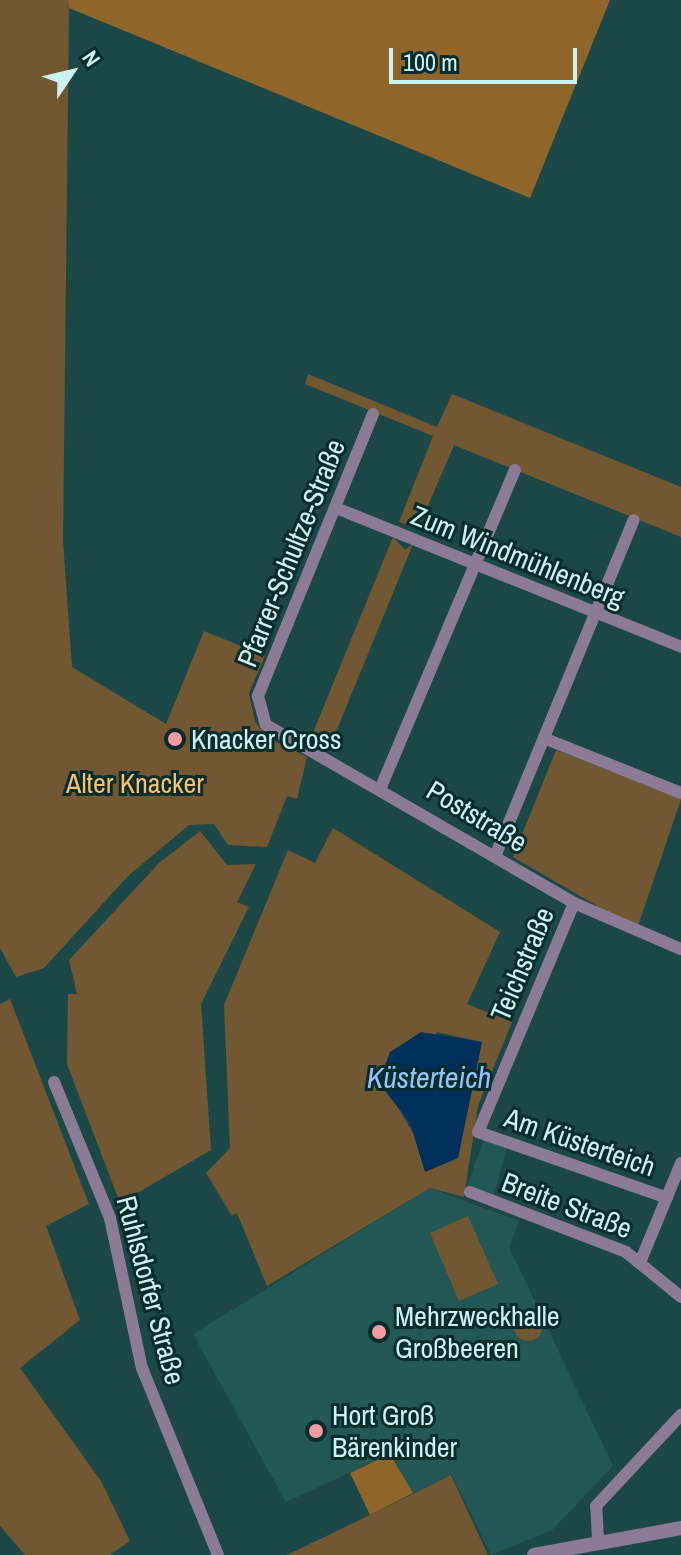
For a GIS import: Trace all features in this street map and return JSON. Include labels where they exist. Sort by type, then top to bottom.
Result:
[{"type":"street","name":"Pfarrer-Schultze-Straße","points":[[259,712],[258,696],[373,414]]},
{"type":"street","points":[[381,787],[515,470]]},
{"type":"street","name":"Zum Windmühlenberg","points":[[336,508],[681,647]]},
{"type":"street","points":[[496,854],[598,614],[634,520]]},
{"type":"street","name":"Poststraße","points":[[259,712],[275,733],[381,787],[574,903],[681,949]]},
{"type":"street","points":[[546,739],[681,793]]},
{"type":"street","name":"Teichstraße","points":[[478,1132],[574,903]]},
{"type":"street","name":"Ruhlsdorfer Straße","points":[[54,1082],[110,1218],[142,1368],[218,1555]]},
{"type":"street","name":"Am Küsterteich","points":[[478,1132],[667,1198]]},
{"type":"street","points":[[641,1260],[681,1163]]},
{"type":"street","name":"Breite Straße","points":[[470,1192],[641,1260],[681,1297]]},
{"type":"street","points":[[598,1540],[596,1506],[681,1415]]},
{"type":"street","points":[[534,1555],[598,1540],[681,1528]]},
{"type":"shaded area","points":[[68,0],[610,0],[530,198],[69,8]]},
{"type":"shaded area","points":[[484,1139],[507,1147],[492,1202],[467,1187]]},
{"type":"shaded area","points":[[430,1188],[519,1221],[509,1247],[613,1466],[552,1530],[491,1555],[452,1475],[413,1493],[390,1454],[286,1502],[193,1334]]},
{"type":"shaded area","points":[[390,1454],[413,1493],[370,1515],[350,1473]]},
{"type":"green space","name":"Alter Knacker","points":[[0,0],[68,0],[69,8],[63,541],[72,667],[166,724],[204,631],[265,656],[249,693],[255,722],[267,737],[307,757],[297,799],[287,796],[267,847],[228,845],[214,824],[189,825],[128,876],[44,968],[16,977],[0,948]]},
{"type":"green space","points":[[308,374],[437,427],[452,394],[681,487],[681,537],[454,445],[418,529],[399,522],[433,436],[305,384]]},
{"type":"green space","points":[[393,537],[405,550],[413,544],[329,749],[310,740]]},
{"type":"green space","points":[[556,750],[681,799],[637,929],[513,857]]},
{"type":"green space","points":[[333,828],[500,932],[467,1004],[512,1022],[478,1106],[464,1197],[430,1188],[267,1286],[237,1213],[232,1216],[206,1173],[230,1148],[224,1005],[288,850],[315,863]],"holes":[[[437,1032],[481,1042],[458,1158],[418,1142],[399,1109]]]},
{"type":"green space","points":[[200,831],[227,865],[256,864],[237,902],[249,907],[201,1004],[211,1150],[120,1203],[67,1064],[68,994],[77,994],[69,960],[159,863]]},
{"type":"green space","points":[[10,999],[89,1204],[46,1226],[80,1320],[20,1368],[101,1481],[130,1541],[110,1555],[25,1555],[0,1526],[0,1004]]},
{"type":"green space","points":[[468,1216],[498,1284],[459,1301],[430,1233]]},
{"type":"green space","points":[[528,1313],[538,1317],[542,1327],[538,1337],[528,1341],[518,1337],[514,1327],[518,1317]]},
{"type":"green space","points":[[451,1475],[488,1555],[287,1555],[370,1515]]},
{"type":"water","name":"Küsterteich","points":[[421,1032],[482,1042],[458,1158],[425,1172],[410,1123],[379,1083],[390,1052]]},
{"type":"place","name":"Knacker Cross","points":[[175,739]]},
{"type":"place","name":"Mehrzweckhalle Großbeeren","points":[[379,1332]]},
{"type":"place","name":"Hort Groß Bärenkinder","points":[[316,1431]]}]
